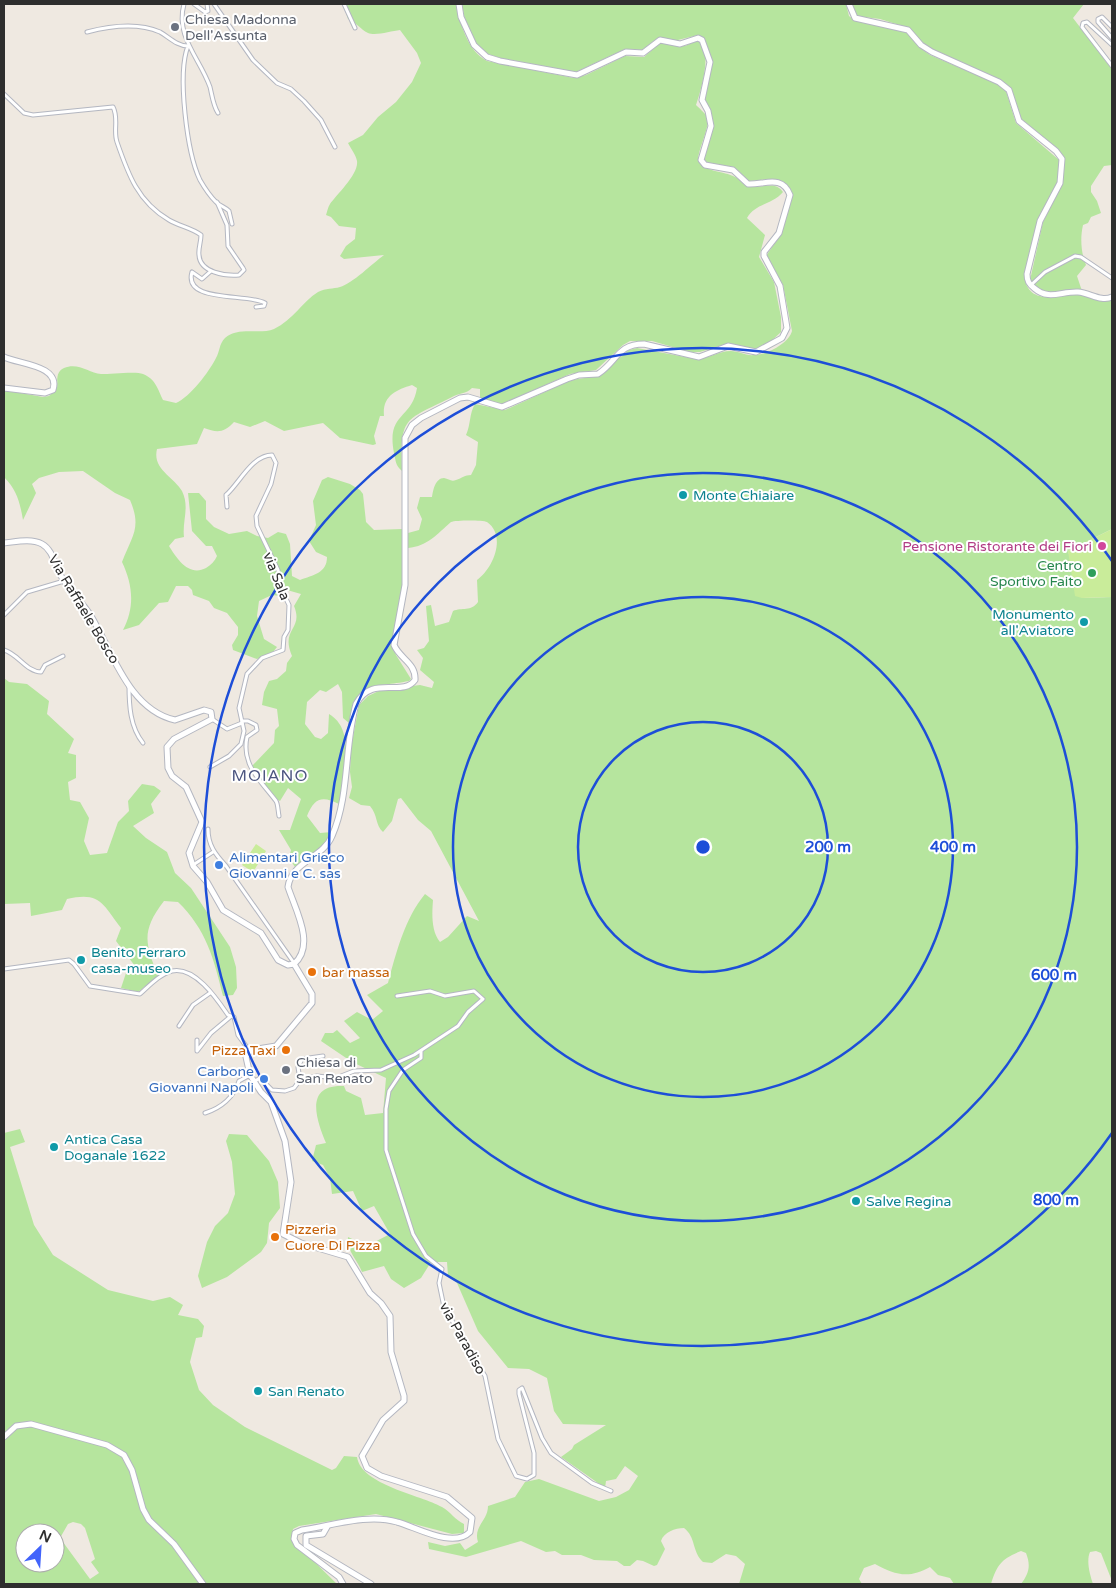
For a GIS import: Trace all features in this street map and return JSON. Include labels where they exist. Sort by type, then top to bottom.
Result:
[{"type":"street","points":[[184,4],[182,24],[188,46],[205,76],[218,113]]},
{"type":"street","points":[[194,4],[205,12],[208,11],[207,4]]},
{"type":"street","points":[[214,4],[253,60],[278,83],[291,89],[304,101],[320,120],[335,147]]},
{"type":"street","points":[[344,4],[355,28]]},
{"type":"street","points":[[279,816],[277,801],[262,787],[246,756],[247,737],[257,730],[256,725],[248,721],[227,729],[212,720],[174,739],[167,747],[168,768],[172,776],[186,787],[202,822],[189,853],[193,865],[207,882],[223,910],[264,936],[278,960],[288,965],[294,964],[302,955],[304,943],[288,887],[288,880],[302,865],[326,846],[337,824],[356,704],[365,691],[380,686],[407,686],[415,680],[416,672],[394,645],[405,585],[405,438],[412,425],[460,398],[468,397],[502,407],[580,374],[598,374],[624,348],[634,344],[644,344],[699,357],[728,346],[756,352],[782,338],[787,328],[780,286],[764,256],[764,252],[779,232],[790,195],[784,186],[776,182],[770,180],[748,184],[733,170],[705,165],[701,160],[711,126],[708,111],[702,100],[710,62],[702,40],[698,38],[684,44],[674,44],[660,40],[643,53],[626,52],[585,72],[569,75],[486,57],[474,45],[462,17],[459,4]]},
{"type":"street","points":[[849,4],[855,18],[908,30],[922,45],[932,52],[1000,82],[1008,90],[1019,121],[1060,155],[1062,159],[1060,183],[1040,221],[1027,274],[1030,285],[1047,295],[1078,292],[1104,299],[1112,297]]},
{"type":"street","points":[[1112,27],[1102,17],[1098,19],[1098,22],[1112,38]]},
{"type":"street","points":[[1112,45],[1087,22],[1083,22],[1082,27],[1112,66]]},
{"type":"street","points":[[87,32],[111,26],[144,28],[161,33],[181,45],[188,46]]},
{"type":"street","points":[[188,46],[183,81],[189,140],[196,170],[206,189],[217,202],[229,211],[232,224]]},
{"type":"street","points":[[4,94],[24,113],[33,115],[114,107],[116,139],[132,183],[156,212],[201,235],[200,260],[211,271],[232,276],[239,275],[244,270],[232,254],[227,239],[227,225],[217,202]]},
{"type":"street","points":[[1030,285],[1045,272],[1075,256],[1081,257],[1112,278]]},
{"type":"street","points":[[211,271],[202,279],[192,272],[192,279],[196,290],[214,296],[238,296],[265,303],[264,306],[256,307]]},
{"type":"street","points":[[4,357],[16,363],[39,366],[53,381],[54,386],[53,390],[45,393],[4,388]]},
{"type":"street","name":"via Sala","points":[[226,507],[226,495],[235,488],[240,478],[259,460],[272,456],[276,463],[271,484],[256,516],[256,526],[278,570],[280,586],[289,605],[288,630],[284,638],[283,650],[262,658],[244,680],[239,708],[242,722]]},
{"type":"street","name":"Via Raffaele Bosco","points":[[4,543],[32,541],[44,545],[64,581],[90,615],[129,684],[152,710],[169,719],[180,720],[204,710],[211,712],[212,720]]},
{"type":"street","points":[[4,615],[27,592],[64,581]]},
{"type":"street","points":[[4,650],[10,652],[35,672],[41,672],[44,665],[63,656]]},
{"type":"street","points":[[129,684],[133,722],[137,736],[143,743]]},
{"type":"street","points":[[210,767],[230,756],[241,744],[244,731],[242,722]]},
{"type":"street","points":[[208,828],[209,844],[213,852],[226,866],[294,964],[312,994],[312,1003],[276,1046],[251,1050],[247,1053]]},
{"type":"street","points":[[193,865],[213,852]]},
{"type":"street","points":[[4,969],[69,960],[90,986],[106,987],[140,994],[162,976],[179,971],[192,975],[230,1017],[236,1020],[238,1035],[246,1046],[250,1075],[271,1102],[285,1141],[291,1182],[283,1234],[301,1243],[348,1257],[370,1293],[387,1310],[392,1322],[391,1352],[404,1401],[382,1420],[362,1456],[363,1461],[368,1468],[381,1476],[447,1497],[472,1518],[468,1534],[458,1538],[440,1537],[396,1521],[374,1519],[297,1531],[294,1539],[297,1544],[339,1577],[343,1584]]},
{"type":"street","points":[[254,1082],[260,1078],[272,1090],[285,1091],[294,1088],[300,1080],[317,1076],[336,1078],[354,1070],[376,1071],[421,1051],[458,1026],[468,1012],[483,999],[474,991],[445,996],[430,991],[397,996]]},
{"type":"street","points":[[179,1026],[193,1005],[210,994]]},
{"type":"street","points":[[197,1040],[197,1051],[211,1033],[230,1017]]},
{"type":"street","name":"via Paradiso","points":[[421,1051],[421,1058],[403,1070],[389,1091],[386,1109],[386,1150],[413,1234],[426,1256],[442,1269],[439,1283],[444,1307],[485,1376],[499,1443],[516,1476],[526,1479],[534,1475],[534,1453],[519,1394],[519,1390],[522,1388],[542,1438],[551,1453],[592,1484],[612,1491]]},
{"type":"street","points":[[300,1080],[298,1067],[302,1059],[323,1056]]},
{"type":"street","points":[[205,1113],[216,1109],[234,1094],[239,1081],[250,1075]]},
{"type":"street","points":[[4,1437],[16,1426],[31,1424],[107,1445],[124,1455],[132,1470],[143,1509],[149,1520],[174,1544],[203,1584]]},
{"type":"street","points":[[327,1526],[323,1534],[306,1536],[306,1545],[371,1584]]},
{"type":"green space","points":[[343,4],[456,4],[470,44],[487,61],[574,78],[586,75],[625,56],[644,57],[660,43],[685,46],[697,40],[705,52],[705,70],[696,105],[706,115],[708,121],[698,160],[710,169],[728,174],[750,186],[772,185],[783,192],[755,209],[747,218],[765,235],[759,257],[774,282],[781,317],[781,332],[767,345],[755,350],[729,343],[700,352],[690,352],[652,341],[630,341],[596,370],[570,374],[501,405],[480,398],[480,389],[472,388],[424,411],[409,422],[402,439],[402,471],[396,461],[392,440],[396,423],[414,398],[417,388],[412,385],[391,395],[385,403],[384,416],[380,416],[374,436],[376,444],[373,445],[340,438],[323,423],[284,431],[265,421],[250,427],[234,422],[220,431],[204,428],[197,444],[157,449],[156,456],[158,462],[182,491],[186,508],[184,537],[175,539],[169,546],[184,565],[194,570],[206,568],[213,563],[217,556],[212,546],[206,546],[192,531],[188,493],[199,493],[206,501],[206,519],[214,527],[229,534],[247,531],[257,536],[268,538],[278,532],[286,534],[290,544],[292,576],[300,580],[318,573],[325,567],[327,557],[316,552],[309,541],[316,525],[313,501],[322,480],[328,477],[350,484],[360,490],[363,494],[366,522],[374,530],[402,529],[402,591],[392,643],[396,655],[411,679],[409,681],[368,688],[356,699],[349,723],[343,718],[342,692],[338,684],[326,692],[320,690],[307,702],[305,724],[315,737],[321,739],[328,733],[329,714],[338,721],[343,731],[346,742],[346,755],[339,804],[323,799],[319,800],[312,806],[307,816],[320,833],[332,832],[319,850],[295,867],[289,858],[291,850],[279,830],[290,830],[301,799],[288,788],[280,801],[273,797],[262,787],[252,766],[274,743],[275,730],[279,726],[277,709],[262,705],[264,692],[269,681],[277,679],[286,671],[287,663],[292,656],[289,640],[296,620],[294,606],[301,594],[287,590],[281,596],[272,595],[259,601],[257,616],[264,639],[277,647],[273,652],[257,659],[233,650],[232,645],[238,635],[238,627],[227,613],[214,608],[209,601],[193,595],[192,590],[188,586],[176,586],[168,602],[159,603],[139,625],[123,630],[131,604],[130,588],[122,562],[135,525],[134,510],[130,500],[115,493],[83,471],[59,472],[39,478],[32,484],[36,493],[23,520],[17,497],[4,477],[4,390],[43,397],[49,396],[57,388],[59,372],[69,366],[74,366],[101,374],[143,374],[154,382],[163,400],[176,403],[193,390],[204,377],[216,358],[225,338],[230,334],[243,331],[268,331],[274,329],[287,321],[318,292],[345,285],[384,255],[344,259],[340,256],[346,246],[355,239],[356,228],[339,226],[331,217],[326,215],[330,204],[351,178],[357,166],[355,154],[348,143],[363,135],[378,117],[396,102],[412,82],[421,63],[417,53],[400,30],[379,34],[368,33],[348,19]]},
{"type":"green space","points":[[462,4],[846,4],[849,16],[854,20],[907,32],[919,47],[930,55],[998,84],[1006,91],[1016,123],[1059,160],[1058,182],[1038,220],[1024,274],[1026,284],[1031,291],[1044,297],[1086,294],[1112,298],[1112,529],[1068,551],[1082,598],[1112,597],[1112,1581],[1101,1553],[1096,1551],[1090,1552],[1088,1560],[1093,1584],[1021,1584],[1029,1566],[1026,1553],[1021,1551],[1001,1563],[995,1572],[991,1584],[954,1584],[950,1578],[938,1575],[930,1567],[915,1573],[902,1574],[889,1571],[875,1564],[864,1568],[859,1579],[862,1584],[739,1584],[745,1564],[736,1556],[726,1554],[712,1563],[703,1562],[697,1554],[688,1532],[684,1528],[667,1533],[662,1538],[661,1541],[665,1549],[657,1565],[654,1566],[637,1560],[630,1566],[624,1566],[617,1561],[594,1560],[581,1555],[562,1555],[555,1551],[546,1552],[521,1541],[466,1557],[429,1549],[428,1542],[445,1546],[460,1543],[465,1550],[478,1542],[477,1532],[486,1516],[488,1506],[515,1497],[525,1482],[539,1479],[599,1501],[616,1497],[629,1490],[638,1476],[625,1466],[616,1479],[606,1481],[605,1488],[561,1457],[572,1449],[574,1445],[606,1425],[563,1424],[554,1411],[547,1378],[529,1369],[508,1368],[478,1331],[457,1283],[448,1276],[447,1262],[431,1262],[421,1278],[404,1288],[391,1279],[384,1266],[362,1272],[351,1251],[348,1237],[367,1246],[390,1234],[374,1206],[362,1211],[353,1191],[332,1194],[330,1178],[323,1165],[312,1161],[316,1145],[326,1143],[319,1124],[316,1105],[318,1097],[323,1091],[331,1087],[344,1086],[346,1091],[361,1098],[365,1115],[383,1113],[386,1078],[352,1062],[321,1041],[325,1033],[333,1033],[337,1030],[350,1043],[360,1038],[344,1021],[357,1012],[372,1020],[383,1011],[367,995],[388,983],[407,925],[418,903],[425,894],[433,900],[432,916],[435,933],[440,942],[448,937],[467,916],[479,921],[431,831],[418,820],[401,798],[398,799],[392,821],[383,832],[370,806],[361,805],[349,798],[352,787],[350,772],[351,748],[359,705],[368,696],[381,690],[420,685],[432,688],[434,682],[420,670],[423,658],[417,650],[424,648],[429,641],[426,606],[431,605],[435,626],[449,622],[453,611],[475,605],[478,602],[477,580],[488,568],[496,552],[496,535],[493,528],[485,521],[451,522],[427,542],[408,548],[408,533],[419,530],[422,519],[417,508],[420,497],[432,497],[438,480],[444,478],[454,481],[471,475],[476,465],[478,442],[466,435],[475,404],[505,410],[571,380],[598,376],[629,350],[637,348],[696,359],[731,351],[751,355],[771,351],[787,340],[792,331],[783,285],[766,256],[781,234],[793,195],[785,183],[780,180],[749,181],[734,167],[707,163],[704,159],[713,119],[704,100],[713,62],[704,38],[698,35],[674,41],[659,37],[642,50],[625,49],[576,72],[500,58],[488,54],[476,43],[464,16]]},
{"type":"green space","points":[[851,4],[1084,4],[1073,18],[1112,69],[1112,165],[1104,166],[1091,186],[1091,192],[1097,201],[1101,213],[1091,217],[1088,223],[1083,225],[1082,245],[1086,265],[1077,276],[1082,291],[1047,292],[1035,286],[1030,280],[1043,222],[1062,184],[1064,158],[1062,154],[1020,120],[1011,89],[1001,80],[933,50],[923,44],[909,28],[880,19],[856,16]]},
{"type":"green space","name":"Centro Sportivo Faito","points":[[1112,529],[1112,597],[1082,598],[1075,596],[1068,551]]},
{"type":"green space","points":[[4,678],[9,682],[27,684],[49,701],[47,714],[74,739],[68,753],[76,755],[76,778],[68,782],[70,800],[80,802],[89,818],[84,841],[90,855],[107,853],[118,822],[129,811],[128,801],[142,784],[154,786],[161,791],[151,804],[154,813],[133,826],[146,838],[167,852],[175,873],[191,888],[230,947],[236,967],[237,988],[233,995],[223,996],[208,945],[196,923],[178,902],[164,901],[152,921],[147,937],[150,955],[158,976],[138,992],[121,988],[127,970],[134,973],[135,966],[116,941],[121,928],[100,902],[87,897],[67,899],[62,910],[31,916],[30,903],[4,904]]},
{"type":"green space","points":[[256,844],[266,851],[253,872],[242,865]]},
{"type":"green space","points":[[20,1129],[25,1142],[10,1147],[34,1225],[53,1255],[108,1290],[153,1301],[170,1297],[183,1305],[178,1315],[198,1319],[204,1326],[202,1337],[196,1338],[190,1362],[199,1390],[213,1405],[245,1427],[332,1470],[336,1468],[344,1456],[357,1457],[361,1467],[380,1482],[445,1509],[464,1524],[464,1533],[452,1534],[376,1514],[299,1526],[293,1529],[291,1539],[337,1584],[4,1584],[4,1133]]},
{"type":"green space","points":[[229,1134],[247,1135],[269,1161],[278,1182],[280,1208],[269,1223],[267,1243],[261,1252],[227,1277],[202,1288],[198,1276],[207,1242],[215,1226],[228,1213],[235,1194],[232,1162],[226,1141]]},
{"type":"place","name":"Chiesa Madonna Dell'Assunta","points":[[175,27]]},
{"type":"place","name":"Monte Chiaiare","points":[[683,495]]},
{"type":"place","name":"Pensione Ristorante dei Fiori","points":[[1102,546]]},
{"type":"place","name":"Centro Sportivo Faito","points":[[1092,573]]},
{"type":"place","name":"Monumento all'Aviatore","points":[[1084,622]]},
{"type":"place","name":"Alimentari Grieco Giovanni e C. sas","points":[[219,865]]},
{"type":"place","name":"Benito Ferraro casa-museo","points":[[81,960]]},
{"type":"place","name":"bar massa","points":[[312,972]]},
{"type":"place","name":"Pizza Taxi","points":[[286,1050]]},
{"type":"place","name":"Chiesa di San Renato","points":[[286,1070]]},
{"type":"place","name":"Carbone Giovanni Napoli","points":[[264,1079]]},
{"type":"place","name":"Antica Casa Doganale 1622","points":[[54,1147]]},
{"type":"place","name":"Salve Regina","points":[[856,1201]]},
{"type":"place","name":"Pizzeria Cuore Di Pizza","points":[[275,1237]]},
{"type":"place","name":"San Renato","points":[[258,1391]]},
{"type":"district","name":"MOIANO","points":[[270,775]]}]
